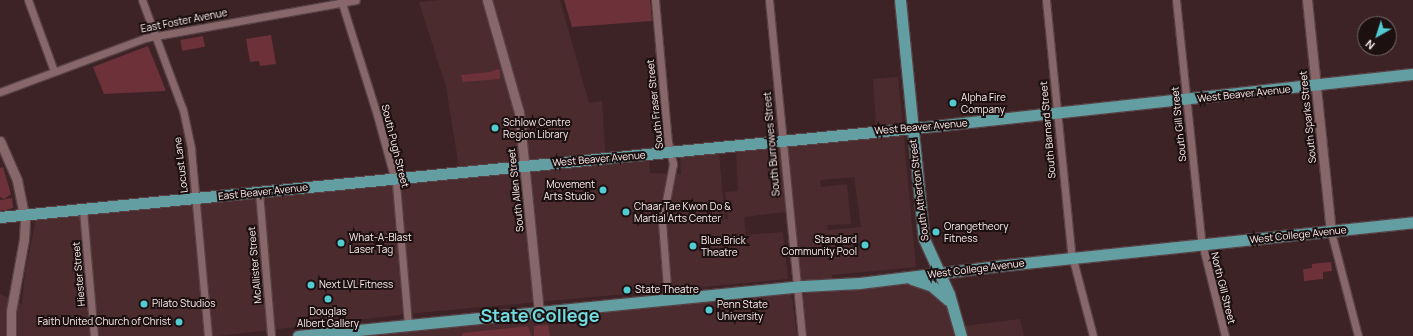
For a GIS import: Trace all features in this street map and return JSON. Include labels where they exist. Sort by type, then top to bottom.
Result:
[{"type":"main road","name":"South Atherton Street","points":[[900,0],[922,232],[953,307],[961,336]]},
{"type":"main road","name":"West Beaver Avenue","points":[[525,167],[1186,100],[1413,74]]},
{"type":"main road","name":"East Beaver Avenue","points":[[0,217],[525,167]]},
{"type":"main road","name":"West College Avenue","points":[[298,336],[539,311],[796,287],[836,286],[900,278],[941,277],[1073,259],[1413,222]]},
{"type":"main road","points":[[900,278],[932,286],[953,307]]},
{"type":"street","points":[[28,0],[54,71]]},
{"type":"street","name":"Locust Lane","points":[[142,0],[183,110],[191,149],[208,336]]},
{"type":"street","name":"East Foster Avenue","points":[[0,92],[54,71],[155,36],[341,1],[356,0]]},
{"type":"street","name":"South Allen Street","points":[[487,0],[519,109],[539,311]]},
{"type":"street","name":"South Fraser Street","points":[[655,0],[672,170],[662,222],[668,300]]},
{"type":"street","name":"South Burrowes Street","points":[[769,0],[802,336]]},
{"type":"street","name":"South Barnard Street","points":[[1046,0],[1073,259],[1093,336]]},
{"type":"street","name":"South Gill Street","points":[[1176,0],[1202,246]]},
{"type":"street","name":"South Sparks Street","points":[[1306,0],[1331,232]]},
{"type":"street","name":"South Pugh Street","points":[[341,1],[395,179],[408,325]]},
{"type":"street","points":[[0,141],[17,180],[24,215],[24,239],[11,311],[11,336]]},
{"type":"street","name":"McAllister Street","points":[[258,192],[271,336]]},
{"type":"street","name":"Hiester Street","points":[[83,210],[94,336]]},
{"type":"street","points":[[1331,232],[1358,336]]},
{"type":"street","name":"North Gill Street","points":[[1202,246],[1225,336]]},
{"type":"shaded area","points":[[439,0],[560,0],[589,103],[602,101],[606,163],[649,160],[650,173],[681,174],[680,158],[719,153],[725,219],[728,219],[725,192],[738,191],[736,149],[877,138],[873,79],[898,77],[916,267],[832,275],[832,278],[800,282],[793,211],[744,217],[746,235],[783,232],[788,279],[417,313],[218,336],[0,336],[0,294],[22,304],[25,272],[36,220],[461,179],[446,87],[419,2]],"holes":[[[854,177],[861,227],[828,230],[827,225],[851,224],[847,184],[821,187],[820,180]]]},
{"type":"shaded area","points":[[564,0],[650,0],[652,21],[572,27]]},
{"type":"shaded area","points":[[271,35],[276,64],[260,66],[259,61],[250,62],[246,39]]},
{"type":"shaded area","points":[[203,36],[205,47],[182,51],[180,40]]},
{"type":"shaded area","points":[[148,46],[166,91],[104,94],[93,67]]},
{"type":"shaded area","points":[[497,69],[500,70],[500,79],[463,82],[461,75],[490,72]]},
{"type":"shaded area","points":[[3,167],[11,194],[4,199],[0,197],[0,168]]},
{"type":"shaded area","points":[[12,198],[13,208],[0,211],[0,200]]},
{"type":"shaded area","points":[[1331,262],[1332,271],[1323,272],[1323,279],[1304,281],[1303,269],[1312,268],[1312,264]]},
{"type":"shaded area","points":[[910,283],[928,286],[946,302],[955,336],[807,336],[803,293]]},
{"type":"shaded area","name":"Penn State University","points":[[788,292],[792,298],[797,336],[366,336]]},
{"type":"shaded area","points":[[1020,319],[1024,336],[967,336],[965,326]]},
{"type":"shaded area","points":[[548,325],[550,336],[534,336],[534,326]]},
{"type":"shaded area","points":[[528,326],[531,336],[462,336],[463,333]]},
{"type":"place","name":"Alpha Fire Company","points":[[953,103]]},
{"type":"place","name":"Schlow Centre Region Library","points":[[495,128]]},
{"type":"place","name":"Movement Arts Studio","points":[[603,190]]},
{"type":"place","name":"Chaar Tae Kwon Do & Martial Arts Center","points":[[626,212]]},
{"type":"place","name":"Orangetheory Fitness","points":[[936,232]]},
{"type":"place","name":"What-A-Blast Laser Tag","points":[[341,243]]},
{"type":"place","name":"Standard Community Pool","points":[[865,245]]},
{"type":"place","name":"Blue Brick Theatre","points":[[693,246]]},
{"type":"place","name":"Next LVL Fitness","points":[[311,285]]},
{"type":"place","name":"State Theatre","points":[[627,290]]},
{"type":"place","name":"Douglas Albert Gallery","points":[[328,299]]},
{"type":"place","name":"Pilato Studios","points":[[144,304]]},
{"type":"place","name":"Penn State University","points":[[709,310]]},
{"type":"place","name":"Faith United Church of Christ","points":[[179,322]]},
{"type":"district","name":"State College","points":[[540,315]]}]
